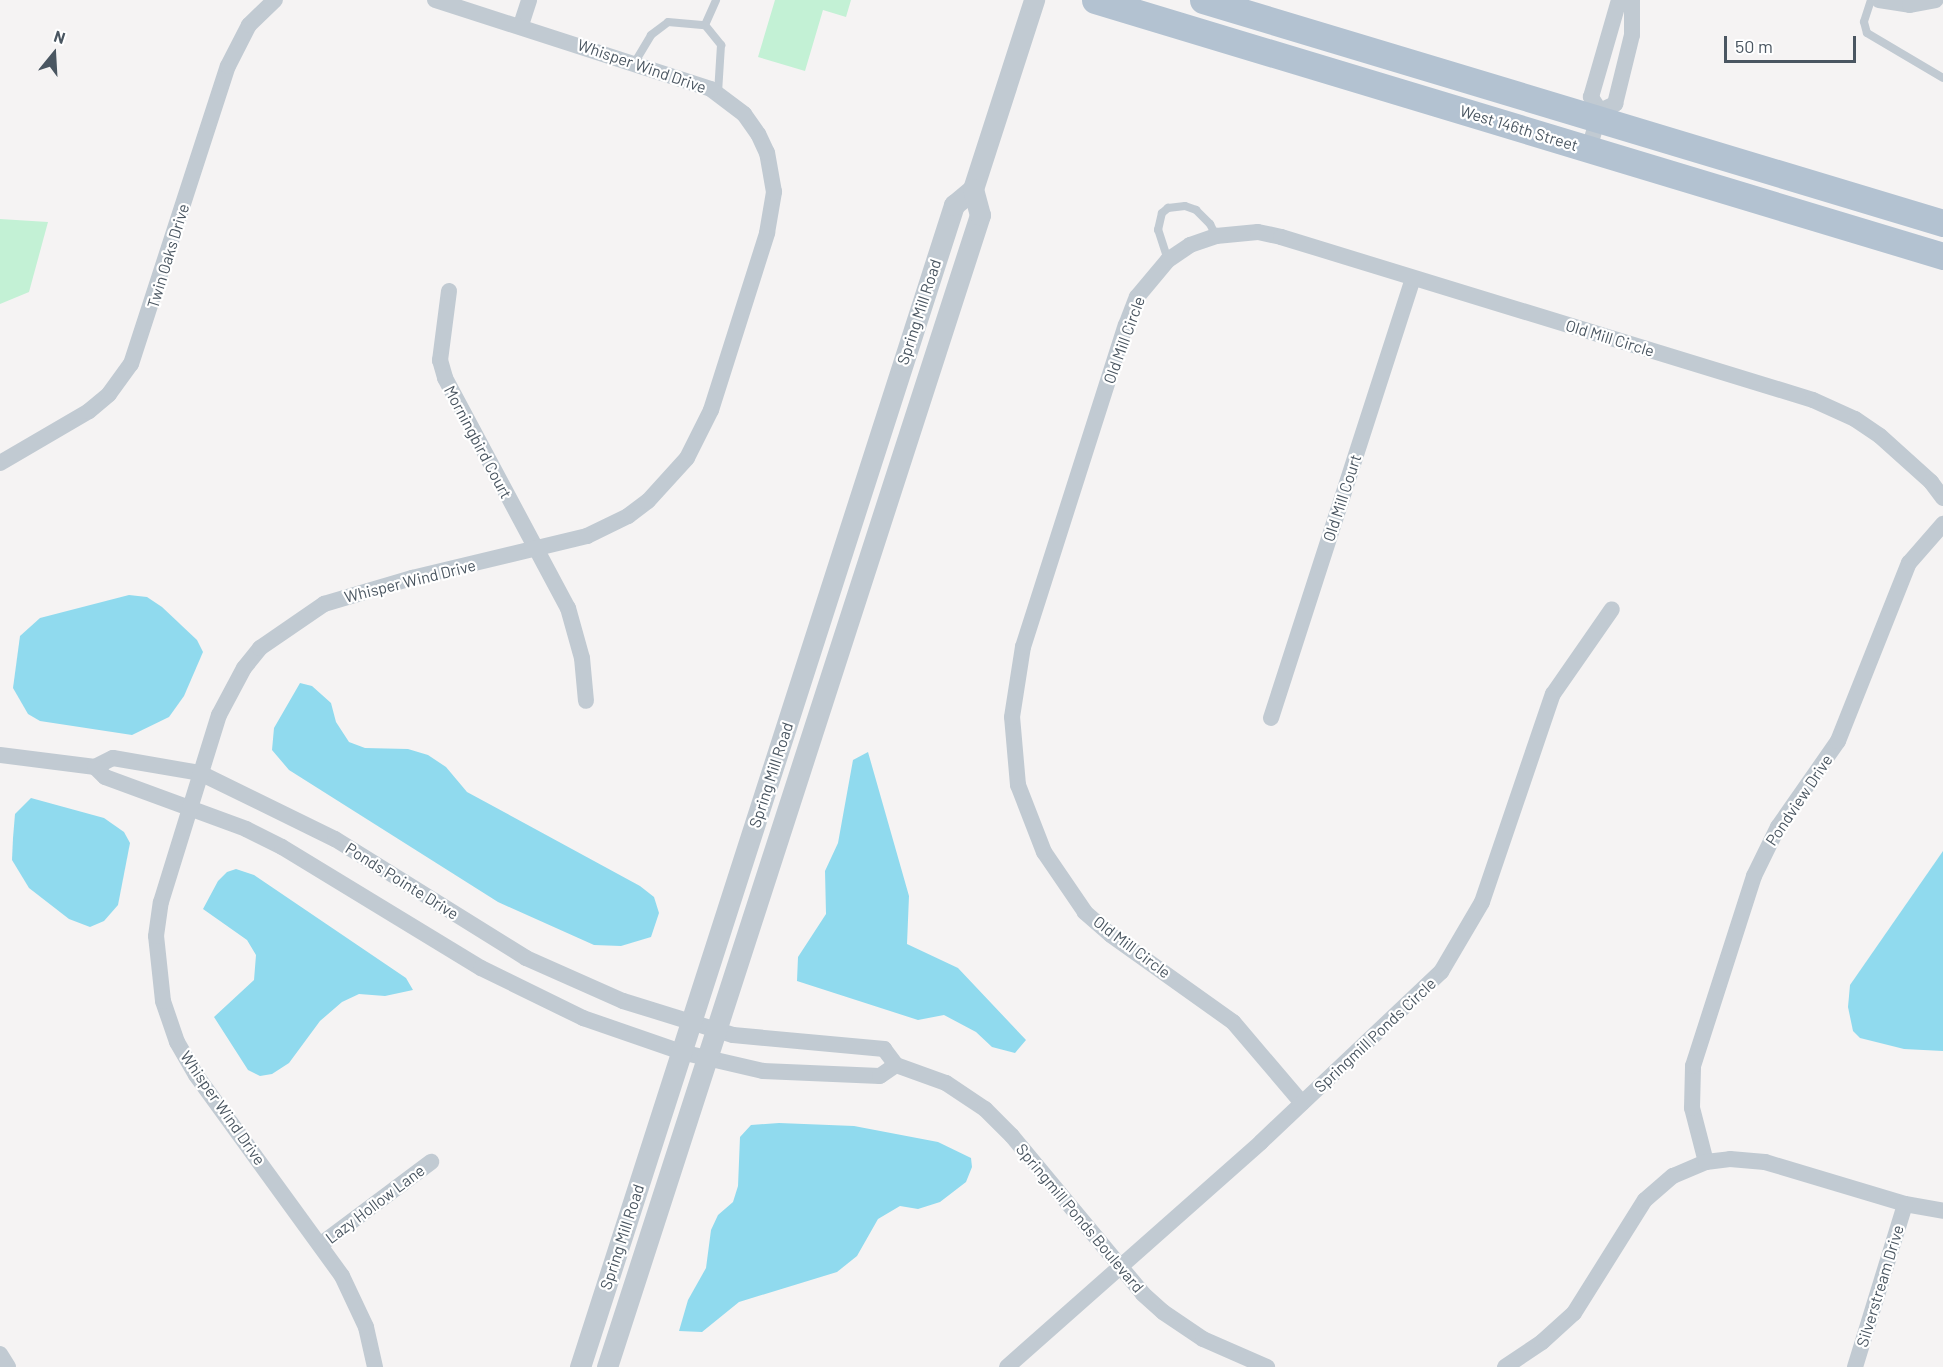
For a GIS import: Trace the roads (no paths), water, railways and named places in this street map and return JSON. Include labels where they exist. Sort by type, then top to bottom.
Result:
[{"type":"main road","name":"West 146th Street","points":[[1095,0],[1943,256]]},
{"type":"main road","name":"West 146th Street","points":[[1203,0],[1599,116],[1943,223]]},
{"type":"street","name":"Twin Oaks Drive","points":[[0,463],[89,411],[108,394],[131,364],[228,66],[249,25],[275,0]]},
{"type":"street","points":[[435,0],[505,16],[529,0]]},
{"type":"street","name":"Spring Mill Road","points":[[607,1367],[695,1056],[954,205],[973,189],[1034,0]]},
{"type":"street","points":[[1599,116],[1591,97],[1619,0]]},
{"type":"street","points":[[1589,149],[1599,116],[1615,104],[1632,35],[1632,0]]},
{"type":"street","points":[[1879,0],[1910,5],[1936,0]]},
{"type":"street","name":"Whisper Wind Drive","points":[[375,1367],[366,1327],[355,1300],[320,1245],[196,1075],[177,1042],[163,1000],[156,936],[161,902],[200,773],[232,686],[260,648],[293,622],[324,604],[368,590],[538,550],[606,528],[648,501],[687,458],[711,410],[767,233],[774,192],[767,153],[758,134],[744,114],[718,93],[693,80],[505,16]]},
{"type":"street","name":"Spring Mill Road","points":[[704,1027],[980,215],[973,189]]},
{"type":"street","name":"Old Mill Circle","points":[[1302,1103],[1233,1022],[1111,935],[1085,912],[1044,852],[1018,786],[1012,717],[1023,647],[1126,325],[1143,288],[1168,260],[1190,246],[1216,236],[1258,232],[1281,237],[1833,407],[1880,436],[1931,482],[1943,498]]},
{"type":"street","name":"Old Mill Court","points":[[1271,718],[1413,278]]},
{"type":"street","name":"Morningbird Court","points":[[449,291],[440,360],[445,378],[454,400],[538,550],[573,623],[582,658],[586,701]]},
{"type":"street","name":"Pondview Drive","points":[[1706,1162],[1692,1107],[1693,1066],[1754,876],[1778,827],[1838,741],[1909,562],[1943,524]]},
{"type":"street","name":"Springmill Ponds Circle","points":[[1007,1367],[1120,1268],[1422,993],[1459,946],[1482,902],[1553,694],[1612,609]]},
{"type":"street","name":"Ponds Pointe Drive","points":[[0,755],[95,767],[113,758],[200,773],[335,839],[526,958],[623,1001],[704,1027]]},
{"type":"street","name":"Ponds Pointe Drive","points":[[95,767],[105,777],[189,808],[282,847],[517,988],[583,1018],[695,1056]]},
{"type":"street","name":"Springmill Ponds Boulevard","points":[[704,1027],[884,1049],[896,1065],[946,1083],[985,1109],[1012,1136],[1143,1294],[1185,1327],[1224,1350],[1267,1367]]},
{"type":"street","points":[[695,1056],[763,1071],[857,1076],[880,1076],[896,1065]]},
{"type":"street","name":"Spring Mill Road","points":[[580,1367],[695,1056]]},
{"type":"street","points":[[1505,1367],[1542,1342],[1574,1313],[1645,1200],[1672,1176],[1706,1162],[1730,1159],[1765,1162],[1905,1204],[1943,1211]]},
{"type":"street","name":"Lazy Hollow Lane","points":[[320,1245],[431,1162]]},
{"type":"street","name":"Silverstream Drive","points":[[1855,1367],[1905,1204]]},
{"type":"street","points":[[0,1354],[8,1367]]},
{"type":"lane","points":[[705,25],[716,0]]},
{"type":"lane","points":[[1871,0],[1864,22],[1867,33],[1943,78]]},
{"type":"lane","points":[[635,62],[651,35],[669,22],[705,25],[721,45],[718,93]]},
{"type":"lane","points":[[1168,260],[1158,230],[1162,213],[1168,208],[1185,206],[1196,210],[1216,236]]},
{"type":"water","points":[[129,595],[147,597],[162,607],[197,640],[203,652],[184,696],[169,717],[132,735],[40,721],[28,714],[13,688],[20,636],[40,618]]},
{"type":"water","points":[[300,683],[312,686],[331,703],[336,722],[349,742],[365,748],[408,749],[428,755],[446,767],[467,792],[640,886],[654,897],[659,913],[651,937],[621,946],[594,945],[498,902],[289,770],[272,750],[274,728]]},
{"type":"water","points":[[868,752],[909,896],[907,944],[958,968],[1026,1040],[1015,1053],[992,1047],[976,1032],[944,1015],[918,1020],[797,981],[798,957],[826,914],[825,871],[838,843],[853,760]]},
{"type":"water","points":[[31,798],[104,818],[124,832],[130,843],[118,905],[104,921],[90,927],[69,919],[29,888],[12,860],[15,814]]},
{"type":"water","points":[[1943,851],[1943,1051],[1904,1049],[1860,1038],[1853,1031],[1848,1007],[1850,985]]},
{"type":"water","points":[[236,869],[254,875],[406,978],[413,990],[385,996],[359,994],[342,1002],[320,1021],[289,1063],[272,1074],[260,1076],[248,1070],[214,1017],[254,980],[256,955],[247,940],[203,909],[218,881],[227,872]]},
{"type":"water","points":[[779,1123],[854,1126],[938,1142],[971,1158],[972,1167],[966,1182],[940,1202],[918,1209],[900,1206],[878,1219],[857,1256],[837,1272],[739,1302],[702,1332],[679,1331],[688,1300],[706,1268],[711,1230],[718,1215],[733,1202],[738,1186],[740,1137],[751,1125]]}]
